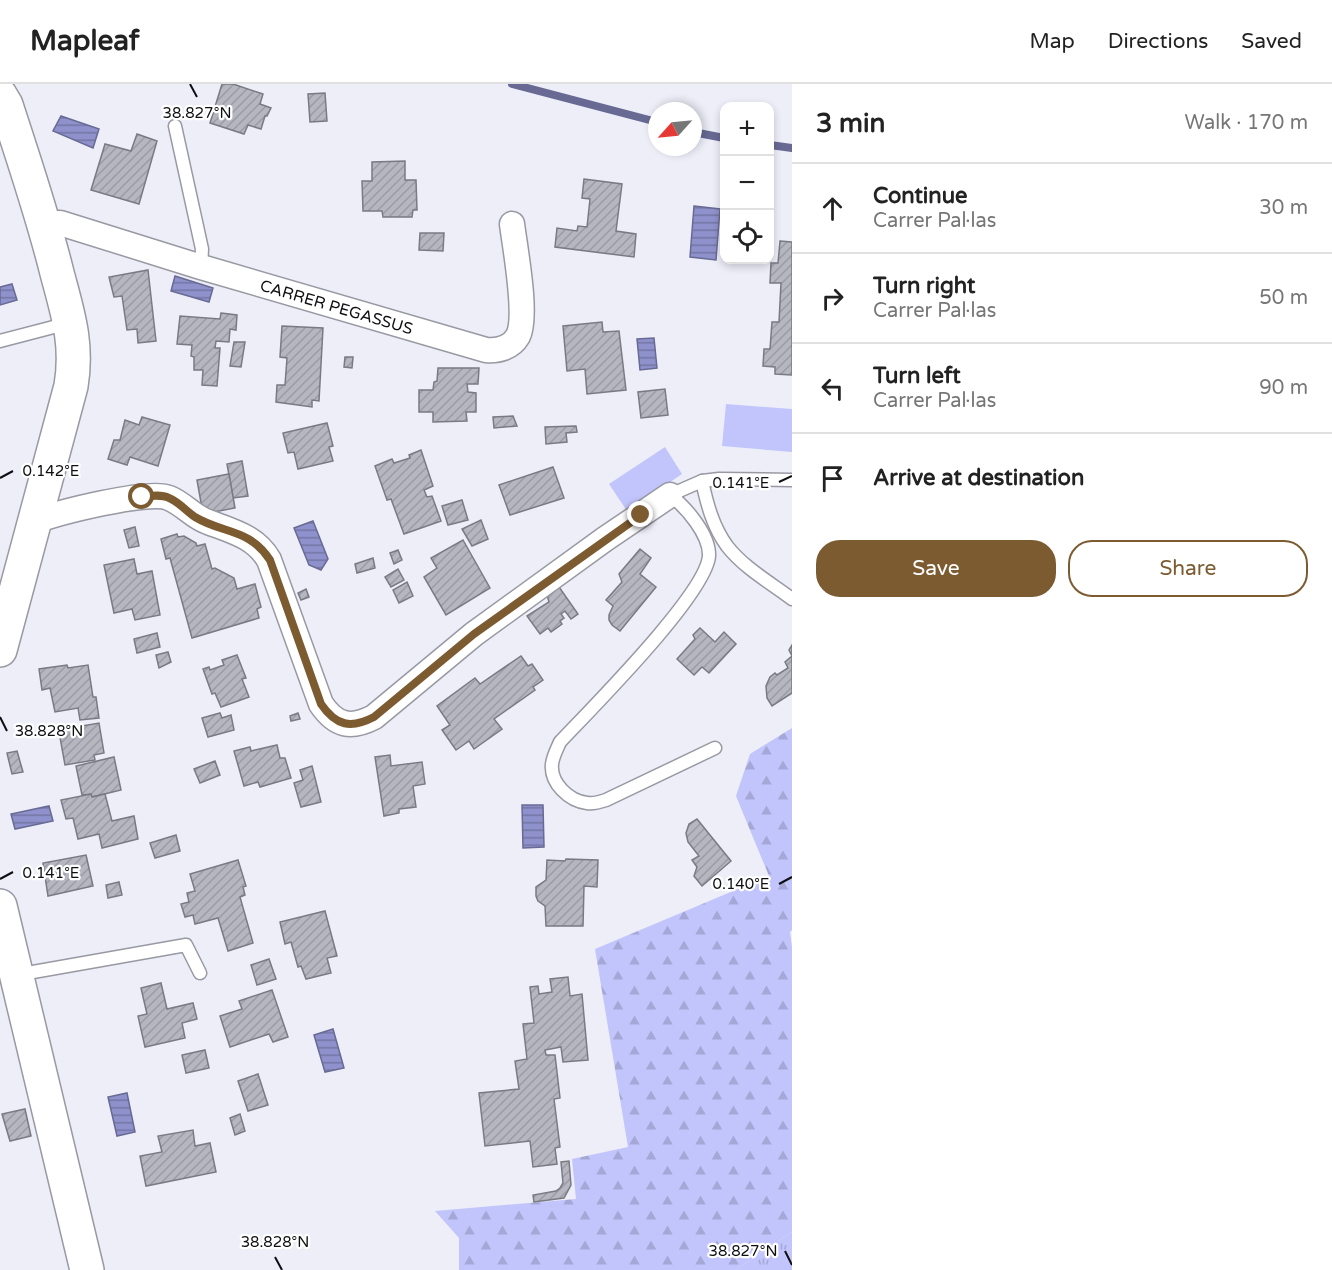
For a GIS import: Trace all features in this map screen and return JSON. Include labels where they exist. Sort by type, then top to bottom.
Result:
[{"type":"street","points":[[0,650],[74,364],[70,322],[45,224],[3,95]]},
{"type":"street","name":"CARRER PEGASSUS","points":[[45,224],[60,223],[201,267],[495,351],[507,347],[519,333],[520,291],[512,224]]},
{"type":"street","points":[[33,522],[49,516],[142,497],[161,496],[175,501],[197,518],[233,531],[255,543],[270,560],[321,704],[335,719],[352,724],[362,723],[374,717],[474,634],[670,495]]},
{"type":"street","points":[[0,906],[87,1270]]},
{"type":"lane","points":[[175,126],[202,249],[201,267]]},
{"type":"lane","points":[[0,341],[70,322]]},
{"type":"lane","points":[[715,748],[606,800],[594,803],[572,798],[559,786],[552,769],[552,762],[560,741],[662,631],[682,606],[708,564],[709,551],[695,522],[686,508],[670,495],[702,481],[719,479],[792,480]]},
{"type":"lane","points":[[702,481],[712,517],[728,546],[740,559],[792,599]]},
{"type":"lane","points":[[16,975],[186,945],[200,973]]},
{"type":"green space","points":[[726,404],[792,409],[792,452],[722,446]]},
{"type":"green space","points":[[665,447],[682,474],[627,511],[609,484]]},
{"type":"green space","points":[[792,728],[792,930],[790,932],[792,947],[792,1232],[735,1270],[459,1270],[459,1238],[435,1211],[576,1199],[572,1159],[628,1147],[595,949],[769,876],[736,796],[750,754]]},
{"type":"green space","points":[[792,1232],[792,1270],[735,1270]]},
{"type":"shaded area","points":[[61,116],[99,129],[93,148],[53,131]]},
{"type":"shaded area","points":[[694,206],[720,209],[716,260],[690,257]]},
{"type":"shaded area","points":[[175,276],[213,288],[209,302],[171,291]]},
{"type":"shaded area","points":[[12,284],[17,300],[0,305],[0,287]]},
{"type":"shaded area","points":[[654,338],[657,368],[640,370],[637,339]]},
{"type":"shaded area","points":[[313,521],[328,559],[321,570],[309,565],[294,528]]},
{"type":"shaded area","points":[[522,805],[543,805],[544,847],[523,848]]},
{"type":"shaded area","points":[[49,806],[53,821],[15,829],[11,814]]},
{"type":"shaded area","points":[[333,1029],[344,1068],[325,1072],[314,1035]]},
{"type":"shaded area","points":[[127,1093],[135,1132],[117,1136],[108,1097]]},
{"type":"building","points":[[222,84],[233,84],[263,94],[260,104],[271,108],[265,116],[261,129],[248,125],[244,134],[210,123]]},
{"type":"building","points":[[325,93],[327,121],[310,122],[308,94]]},
{"type":"building","points":[[137,134],[157,141],[139,204],[91,190],[105,144],[131,151]]},
{"type":"building","points":[[405,161],[405,180],[416,180],[417,210],[413,210],[412,217],[383,217],[382,211],[363,211],[362,181],[372,181],[372,162]]},
{"type":"building","points":[[584,179],[622,184],[616,231],[636,234],[634,257],[555,247],[557,228],[577,231],[578,226],[587,227],[590,199],[582,198]]},
{"type":"building","points":[[420,233],[444,233],[443,251],[419,250]]},
{"type":"building","points":[[780,241],[792,242],[792,375],[775,374],[775,367],[763,366],[764,349],[770,349],[772,322],[779,322],[781,283],[770,283],[771,264],[778,263]]},
{"type":"building","points":[[148,270],[156,341],[138,343],[137,329],[127,330],[122,296],[114,297],[109,277]]},
{"type":"building","points":[[221,313],[237,315],[236,330],[230,329],[229,342],[216,341],[215,348],[220,348],[217,386],[202,385],[203,370],[194,370],[194,357],[191,356],[192,345],[177,344],[180,316],[220,319]]},
{"type":"building","points":[[602,322],[603,332],[619,331],[626,390],[587,394],[585,369],[567,371],[563,326]]},
{"type":"building","points":[[282,326],[323,328],[319,401],[312,400],[312,407],[276,402],[277,385],[285,385],[287,358],[280,357]]},
{"type":"building","points":[[234,342],[245,342],[241,367],[230,366]]},
{"type":"building","points":[[345,357],[353,357],[352,368],[344,367]]},
{"type":"building","points":[[438,368],[479,368],[478,384],[467,384],[468,392],[476,393],[476,412],[466,412],[467,421],[433,422],[433,412],[419,412],[419,390],[433,390],[434,382],[437,381]]},
{"type":"building","points":[[665,389],[668,415],[641,418],[638,392]]},
{"type":"building","points":[[513,416],[517,426],[494,428],[493,417]]},
{"type":"building","points":[[142,417],[170,425],[158,466],[130,457],[127,465],[108,459],[114,440],[120,440],[125,420],[139,425]]},
{"type":"building","points":[[327,423],[333,446],[329,447],[333,461],[298,469],[294,452],[288,453],[283,433]]},
{"type":"building","points":[[576,426],[577,432],[566,433],[567,442],[546,444],[545,427]]},
{"type":"building","points":[[421,450],[433,486],[424,490],[427,497],[432,496],[441,521],[404,534],[391,499],[387,500],[375,466],[392,459],[394,463],[410,458],[409,455]]},
{"type":"building","points":[[242,461],[248,496],[233,498],[227,464]]},
{"type":"building","points":[[553,467],[564,498],[510,515],[499,485]]},
{"type":"building","points":[[229,474],[235,508],[203,514],[197,480]]},
{"type":"building","points":[[462,500],[468,520],[448,525],[442,506]]},
{"type":"building","points":[[481,520],[488,539],[472,546],[462,529]]},
{"type":"building","points":[[135,527],[139,546],[129,548],[124,530]]},
{"type":"building","points":[[177,534],[178,537],[184,536],[196,543],[197,546],[205,544],[212,569],[215,568],[234,578],[237,589],[255,584],[261,607],[257,609],[259,618],[192,638],[170,558],[166,559],[161,539]]},
{"type":"building","points":[[463,540],[490,588],[446,615],[424,577],[437,568],[431,558]]},
{"type":"building","points":[[640,549],[651,558],[640,574],[656,587],[620,631],[609,620],[613,606],[606,600],[622,582],[619,574]]},
{"type":"building","points":[[398,550],[402,560],[394,564],[390,553]]},
{"type":"building","points":[[373,558],[375,568],[357,573],[355,564]]},
{"type":"building","points":[[134,559],[137,574],[152,571],[160,615],[135,620],[132,609],[114,613],[104,565]]},
{"type":"building","points":[[398,569],[404,580],[391,587],[385,577]]},
{"type":"building","points":[[407,582],[413,596],[399,603],[393,590]]},
{"type":"building","points":[[559,587],[578,614],[571,619],[565,611],[561,614],[564,618],[560,621],[562,624],[551,632],[548,628],[540,634],[527,616],[549,602],[547,595]]},
{"type":"building","points":[[306,589],[309,597],[301,600],[298,593]]},
{"type":"building","points":[[700,628],[715,642],[724,632],[736,644],[709,673],[702,667],[694,675],[677,659],[695,639],[693,635]]},
{"type":"building","points":[[157,633],[160,647],[137,653],[134,639]]},
{"type":"building","points":[[168,652],[171,662],[159,668],[156,655]]},
{"type":"building","points":[[237,655],[246,678],[242,679],[249,697],[221,707],[215,693],[212,694],[203,669],[209,667],[210,670],[224,665],[222,660]]},
{"type":"building","points":[[521,656],[528,666],[532,664],[543,680],[533,687],[535,690],[494,719],[502,729],[474,749],[469,741],[456,750],[442,730],[450,725],[437,706],[475,678],[480,684]]},
{"type":"building","points":[[792,656],[792,693],[772,706],[767,698],[766,686],[770,677],[788,668],[785,662]]},
{"type":"building","points":[[67,665],[68,668],[88,665],[99,718],[80,720],[78,708],[55,712],[50,688],[42,690],[39,669]]},
{"type":"building","points":[[220,713],[222,718],[231,715],[234,730],[208,737],[202,718]]},
{"type":"building","points":[[298,713],[300,719],[291,721],[290,716]]},
{"type":"building","points":[[99,723],[104,753],[94,755],[95,760],[65,765],[59,732],[64,729]]},
{"type":"building","points":[[277,745],[280,758],[285,758],[291,778],[260,787],[258,782],[244,786],[234,751],[250,747],[251,751]]},
{"type":"building","points":[[17,751],[23,772],[12,774],[7,753]]},
{"type":"building","points":[[390,755],[391,766],[422,762],[425,784],[413,786],[416,807],[399,809],[399,813],[384,816],[375,757]]},
{"type":"building","points":[[114,757],[121,790],[92,797],[91,794],[82,795],[76,766]]},
{"type":"building","points":[[215,761],[220,775],[200,783],[194,769]]},
{"type":"building","points":[[312,766],[321,802],[301,807],[294,783],[303,780],[300,770]]},
{"type":"building","points":[[91,794],[92,797],[105,794],[112,821],[134,816],[138,839],[102,848],[99,834],[78,839],[73,818],[66,819],[61,800]]},
{"type":"building","points":[[697,819],[731,861],[702,886],[694,876],[697,867],[692,860],[699,856],[688,842],[686,833],[689,824]]},
{"type":"building","points":[[176,835],[180,851],[155,858],[150,843]]},
{"type":"building","points":[[86,855],[93,886],[48,896],[43,863]]},
{"type":"building","points":[[566,859],[598,860],[597,887],[584,886],[583,926],[546,926],[545,906],[538,901],[536,887],[546,880],[547,860],[565,861]]},
{"type":"building","points":[[238,860],[246,886],[243,887],[245,895],[240,897],[253,943],[228,951],[218,918],[195,924],[193,915],[185,917],[181,904],[189,902],[187,893],[195,891],[190,874]]},
{"type":"building","points":[[119,882],[122,895],[108,898],[106,885]]},
{"type":"building","points":[[325,911],[337,956],[327,958],[331,973],[306,979],[301,966],[298,967],[291,942],[285,944],[280,922]]},
{"type":"building","points":[[269,959],[276,979],[257,985],[251,965]]},
{"type":"building","points":[[568,977],[570,996],[582,994],[588,1060],[563,1062],[561,1047],[545,1050],[546,1055],[555,1055],[560,1098],[554,1099],[560,1147],[555,1148],[557,1164],[533,1167],[530,1141],[485,1146],[479,1093],[519,1089],[515,1061],[527,1059],[523,1024],[534,1023],[530,987],[538,986],[539,994],[552,992],[550,979]]},
{"type":"building","points":[[161,983],[167,1009],[193,1003],[197,1019],[182,1023],[185,1038],[145,1047],[138,1016],[147,1014],[141,988]]},
{"type":"building","points":[[272,990],[288,1037],[273,1042],[269,1034],[230,1047],[220,1016],[242,1009],[239,1001]]},
{"type":"building","points":[[205,1050],[209,1068],[186,1073],[182,1055]]},
{"type":"building","points":[[258,1074],[268,1105],[248,1111],[238,1081]]},
{"type":"building","points":[[25,1109],[31,1136],[10,1141],[2,1114]]},
{"type":"building","points":[[240,1114],[245,1131],[235,1135],[230,1118]]},
{"type":"building","points":[[193,1130],[195,1146],[210,1143],[216,1172],[146,1186],[140,1156],[162,1152],[158,1136]]},
{"type":"building","points":[[569,1161],[571,1185],[564,1198],[534,1202],[533,1195],[556,1191],[560,1188],[563,1183],[561,1162]]},
{"type":"waterway","points":[[512,84],[648,120]]},
{"type":"waterway","points":[[702,134],[720,137]]},
{"type":"waterway","points":[[774,146],[792,148]]},
{"type":"route","points":[[142,497],[168,497],[197,518],[233,531],[255,543],[262,550],[270,560],[321,704],[335,719],[352,724],[362,723],[388,707],[474,634],[641,515]]}]
